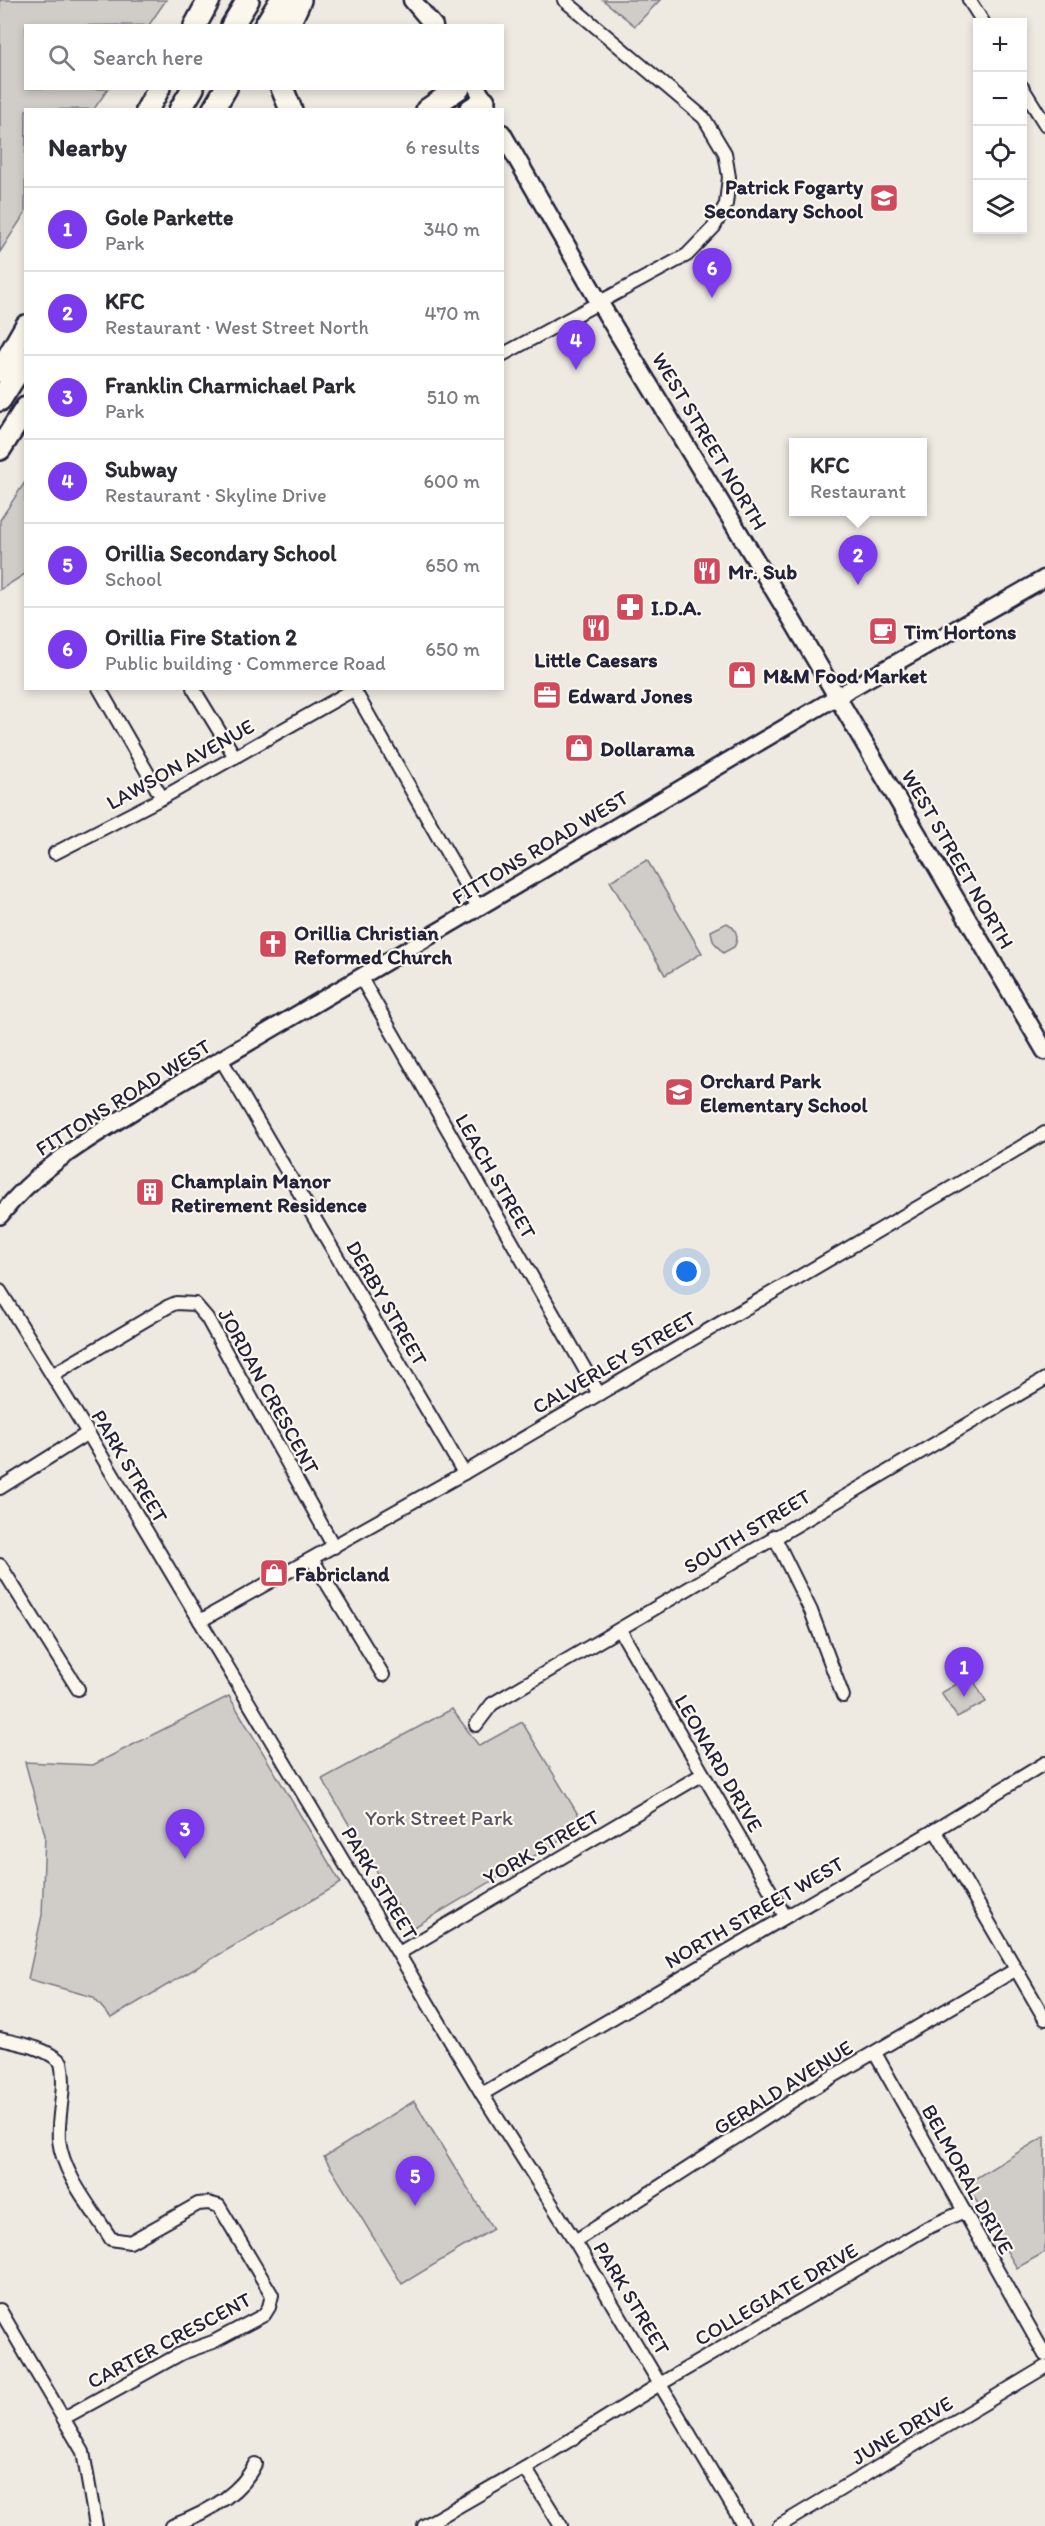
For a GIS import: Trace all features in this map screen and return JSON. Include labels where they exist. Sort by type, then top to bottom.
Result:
[{"type":"highway","points":[[196,24],[209,0]]},
{"type":"highway","points":[[233,24],[248,0]]},
{"type":"highway","points":[[267,24],[281,0]]},
{"type":"highway","points":[[289,24],[300,0]]},
{"type":"highway","points":[[148,108],[158,90]]},
{"type":"highway","points":[[181,108],[192,90]]},
{"type":"highway","points":[[214,108],[225,90]]},
{"type":"highway","points":[[283,90],[290,108]]},
{"type":"highway","points":[[430,108],[456,90]]},
{"type":"highway","points":[[0,371],[24,329]]},
{"type":"highway","points":[[0,400],[24,362]]},
{"type":"highway","points":[[0,450],[18,426]]},
{"type":"main road","points":[[412,0],[432,24]]},
{"type":"main road","name":"WEST STREET NORTH","points":[[504,136],[599,302],[792,620],[1045,1051]]},
{"type":"street","points":[[504,354],[687,255],[714,227],[726,204],[729,177],[725,153],[704,118],[564,0]]},
{"type":"street","points":[[969,0],[980,18]]},
{"type":"street","points":[[1027,94],[1045,124]]},
{"type":"street","name":"FITTONS ROAD WEST","points":[[0,1216],[14,1198],[54,1163],[153,1099],[836,697],[1045,578]]},
{"type":"street","points":[[100,690],[162,798]]},
{"type":"street","points":[[194,690],[235,757]]},
{"type":"street","name":"LAWSON AVENUE","points":[[55,853],[162,798],[351,690]]},
{"type":"street","points":[[354,690],[478,907]]},
{"type":"street","name":"LEACH STREET","points":[[361,978],[599,1394]]},
{"type":"street","name":"DERBY STREET","points":[[222,1059],[464,1473]]},
{"type":"street","name":"CALVERLEY STREET","points":[[200,1622],[464,1473],[1045,1133]]},
{"type":"street","name":"PARK STREET","points":[[0,1291],[88,1433],[482,2094],[574,2241],[744,2526]]},
{"type":"street","name":"JORDAN CRESCENT","points":[[52,1375],[169,1306],[195,1304],[207,1318],[333,1547]]},
{"type":"street","name":"SOUTH STREET","points":[[476,1725],[492,1704],[1045,1378]]},
{"type":"street","points":[[0,1488],[88,1433]]},
{"type":"street","points":[[774,1536],[812,1611],[843,1696]]},
{"type":"street","points":[[312,1559],[383,1675]]},
{"type":"street","points":[[0,1565],[78,1689]]},
{"type":"street","name":"LEONARD DRIVE","points":[[620,1630],[785,1916]]},
{"type":"street","name":"NORTH STREET WEST","points":[[482,2094],[935,1830],[1045,1762]]},
{"type":"street","name":"YORK STREET","points":[[399,1953],[703,1774]]},
{"type":"street","points":[[935,1830],[1045,2019]]},
{"type":"street","name":"GERALD AVENUE","points":[[574,2241],[808,2091],[1015,1970]]},
{"type":"street","name":"CARTER CRESCENT","points":[[0,2038],[46,2051],[61,2062],[63,2084],[58,2111],[59,2143],[69,2172],[111,2239],[130,2242],[198,2204],[208,2203],[219,2206],[272,2295],[270,2307],[264,2315],[213,2342],[182,2353],[64,2418]]},
{"type":"street","name":"BELMORAL DRIVE","points":[[875,2053],[1045,2355]]},
{"type":"street","name":"COLLEGIATE DRIVE","points":[[424,2526],[525,2468],[660,2384],[929,2227],[964,2211]]},
{"type":"street","points":[[0,2310],[83,2452],[96,2526]]},
{"type":"street","name":"JUNE DRIVE","points":[[779,2526],[1045,2367]]},
{"type":"street","points":[[172,2526],[190,2519],[233,2493],[243,2484],[255,2464]]},
{"type":"street","points":[[525,2468],[561,2526]]},
{"type":"green space","points":[[0,0],[166,0],[150,24],[24,24],[24,90],[107,90],[95,108],[24,108],[24,215],[0,252]]},
{"type":"green space","points":[[603,0],[660,0],[635,26]]},
{"type":"green space","points":[[24,484],[24,575],[0,590],[0,520]]},
{"type":"green space","points":[[647,860],[702,953],[665,975],[610,881]]},
{"type":"green space","points":[[727,923],[735,930],[737,940],[734,947],[723,953],[713,941],[711,931]]},
{"type":"green space","points":[[971,1676],[986,1702],[957,1717],[941,1693]]},
{"type":"green space","points":[[229,1696],[341,1883],[111,2018],[93,1997],[28,1979],[42,1915],[45,1835],[25,1762],[93,1765]]},
{"type":"green space","name":"York Street Park","points":[[452,1709],[479,1746],[522,1722],[585,1826],[411,1929],[322,1779]]},
{"type":"green space","points":[[414,2101],[493,2229],[402,2284],[324,2157]]},
{"type":"green space","points":[[1045,2136],[1045,2252],[1017,2268],[966,2184]]},
{"type":"place","name":"Patrick Fogarty Secondary School","points":[[884,198]]},
{"type":"place","name":"Orillia Fire Station 2","points":[[712,298]]},
{"type":"place","name":"Subway","points":[[576,370]]},
{"type":"place","name":"Mr. Sub","points":[[707,571]]},
{"type":"place","name":"KFC","points":[[858,585]]},
{"type":"place","name":"I.D.A.","points":[[630,607]]},
{"type":"place","name":"Little Caesars","points":[[596,628]]},
{"type":"place","name":"Tim Hortons","points":[[883,631]]},
{"type":"place","name":"M&M Food Market","points":[[742,675]]},
{"type":"place","name":"Edward Jones","points":[[547,695]]},
{"type":"place","name":"Dollarama","points":[[579,748]]},
{"type":"place","name":"Orillia Christian Reformed Church","points":[[273,944]]},
{"type":"place","name":"Orchard Park Elementary School","points":[[679,1092]]},
{"type":"place","name":"Champlain Manor Retirement Residence","points":[[150,1192]]},
{"type":"place","name":"Fabricland","points":[[274,1573]]},
{"type":"place","name":"Gole Parkette","points":[[964,1697]]},
{"type":"place","name":"Franklin Charmichael Park","points":[[185,1859]]},
{"type":"place","name":"Orillia Secondary School","points":[[415,2206]]}]
